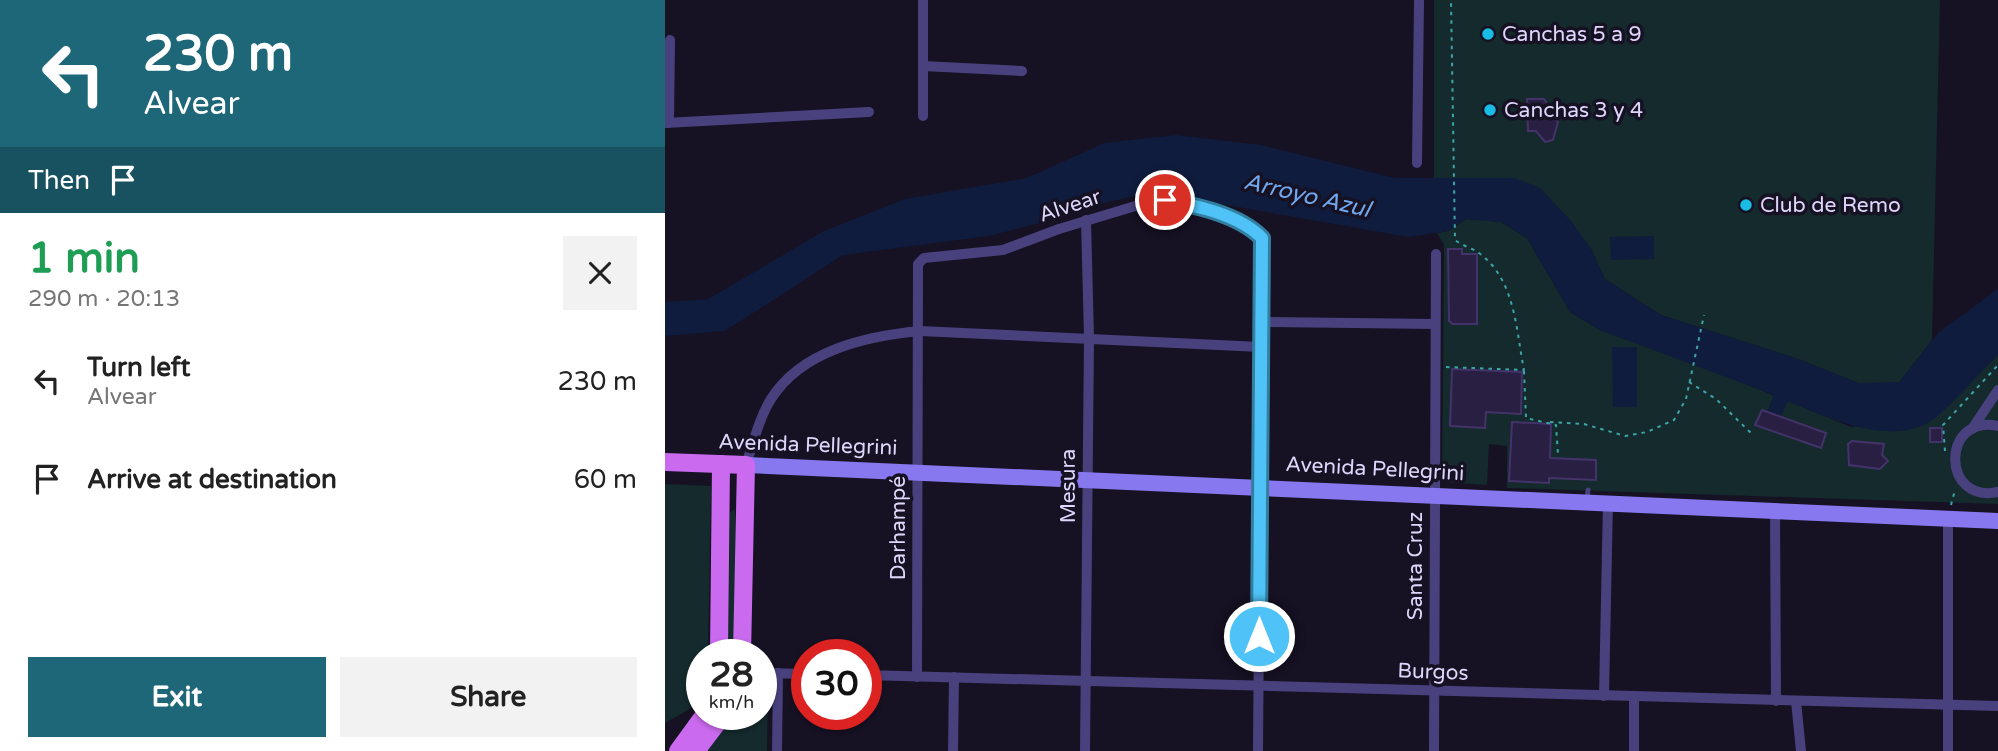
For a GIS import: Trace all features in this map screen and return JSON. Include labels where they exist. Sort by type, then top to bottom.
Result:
[{"type":"main road","name":"Avenida Pellegrini","points":[[665,462],[1434,495],[1588,495],[1608,501],[1775,512],[1998,521]]},
{"type":"main road","points":[[719,639],[721,464]]},
{"type":"main road","points":[[742,639],[746,465]]},
{"type":"main road","points":[[678,751],[693,730]]},
{"type":"main road","points":[[696,751],[712,730]]},
{"type":"street","points":[[923,0],[923,116]]},
{"type":"street","points":[[1417,163],[1419,0]]},
{"type":"street","points":[[670,40],[667,122],[869,112]]},
{"type":"street","points":[[923,65],[1022,71]]},
{"type":"street","name":"Alvear","points":[[924,258],[1003,250],[1086,220],[1152,201],[1165,200],[1226,217],[1253,229],[1262,238],[1262,322]]},
{"type":"street","name":"Mesura","points":[[1085,751],[1089,338],[1086,220]]},
{"type":"street","name":"Santa Cruz","points":[[1434,751],[1436,254]]},
{"type":"street","name":"Darhampé","points":[[917,677],[920,331],[916,268],[924,258]]},
{"type":"street","points":[[1258,751],[1262,322],[1435,324]]},
{"type":"street","points":[[746,465],[771,398],[804,366],[827,353],[878,335],[920,331],[1261,347]]},
{"type":"street","points":[[1998,390],[1972,429],[1958,442],[1954,461],[1962,481],[1977,491],[1998,492]]},
{"type":"street","points":[[1972,429],[1982,425],[1998,426]]},
{"type":"street","points":[[1604,696],[1608,501]]},
{"type":"street","points":[[1775,512],[1776,701]]},
{"type":"street","points":[[1948,520],[1948,751]]},
{"type":"street","points":[[777,751],[778,673],[791,673]]},
{"type":"street","name":"Burgos","points":[[882,676],[1998,706]]},
{"type":"street","points":[[953,751],[954,677]]},
{"type":"street","points":[[1634,697],[1634,751]]},
{"type":"street","points":[[1796,701],[1801,751]]},
{"type":"path","points":[[1451,0],[1455,240],[1488,261],[1506,289],[1517,322],[1524,370],[1526,418],[1584,424],[1625,436],[1647,432],[1674,419],[1686,399],[1704,315]]},
{"type":"path","points":[[1954,461],[1945,450],[1943,425],[1998,365]]},
{"type":"path","points":[[1435,367],[1524,370]]},
{"type":"path","points":[[1689,382],[1716,399],[1753,435]]},
{"type":"path","points":[[1550,422],[1556,425],[1558,455]]},
{"type":"path","points":[[1948,520],[1954,492],[1962,481]]},
{"type":"green space","name":"Club de Remo","points":[[1434,0],[1940,0],[1932,340],[1899,383],[1858,383],[1798,359],[1661,315],[1605,279],[1591,249],[1434,180]]},
{"type":"green space","points":[[1466,219],[1501,222],[1527,238],[1570,312],[1600,330],[1729,377],[1851,427],[1928,422],[1998,355],[1998,504],[1507,488],[1507,446],[1489,444],[1487,485],[1442,482],[1444,245],[1437,233],[1448,231]]},
{"type":"green space","points":[[665,484],[711,486],[708,639],[686,639],[686,711],[665,723]]},
{"type":"green space","points":[[735,509],[737,639],[728,639],[730,512]]},
{"type":"green space","points":[[716,730],[767,730],[767,751],[700,751]]},
{"type":"water","name":"Arroyo Azul","points":[[1176,135],[1261,145],[1395,178],[1515,178],[1540,188],[1572,222],[1591,249],[1605,279],[1661,315],[1798,359],[1858,383],[1899,382],[1939,332],[1998,289],[1998,355],[1935,418],[1911,429],[1893,431],[1857,427],[1788,401],[1780,418],[1767,412],[1774,395],[1600,330],[1570,312],[1527,238],[1501,222],[1466,219],[1448,231],[1408,237],[1152,192],[1074,210],[1043,222],[989,236],[843,255],[725,331],[665,336],[665,302],[708,299],[824,231],[905,199],[1027,178],[1104,143]]},
{"type":"water","points":[[1654,236],[1654,259],[1611,260],[1610,237]]},
{"type":"water","points":[[1612,347],[1637,347],[1637,407],[1613,407]]},
{"type":"building","points":[[1527,99],[1544,99],[1551,110],[1558,122],[1553,140],[1545,142],[1536,131],[1528,131]]},
{"type":"building","points":[[1448,249],[1462,249],[1462,254],[1477,254],[1477,324],[1453,324],[1449,321]]},
{"type":"building","points":[[1452,369],[1522,372],[1521,414],[1486,412],[1485,428],[1450,426]]},
{"type":"building","points":[[1762,410],[1826,433],[1821,448],[1755,425]]},
{"type":"building","points":[[1512,422],[1551,424],[1550,458],[1596,460],[1596,480],[1549,478],[1549,483],[1509,481]]},
{"type":"building","points":[[1930,428],[1942,428],[1942,442],[1930,442]]},
{"type":"building","points":[[1852,441],[1884,444],[1882,455],[1888,461],[1880,469],[1849,465],[1848,444]]},
{"type":"place","name":"Canchas 5 a 9","points":[[1488,34]]},
{"type":"place","name":"Canchas 3 y 4","points":[[1490,110]]},
{"type":"place","name":"Club de Remo","points":[[1746,205]]},
{"type":"route","points":[[1165,200],[1230,218],[1253,229],[1262,238],[1259,636]]}]
